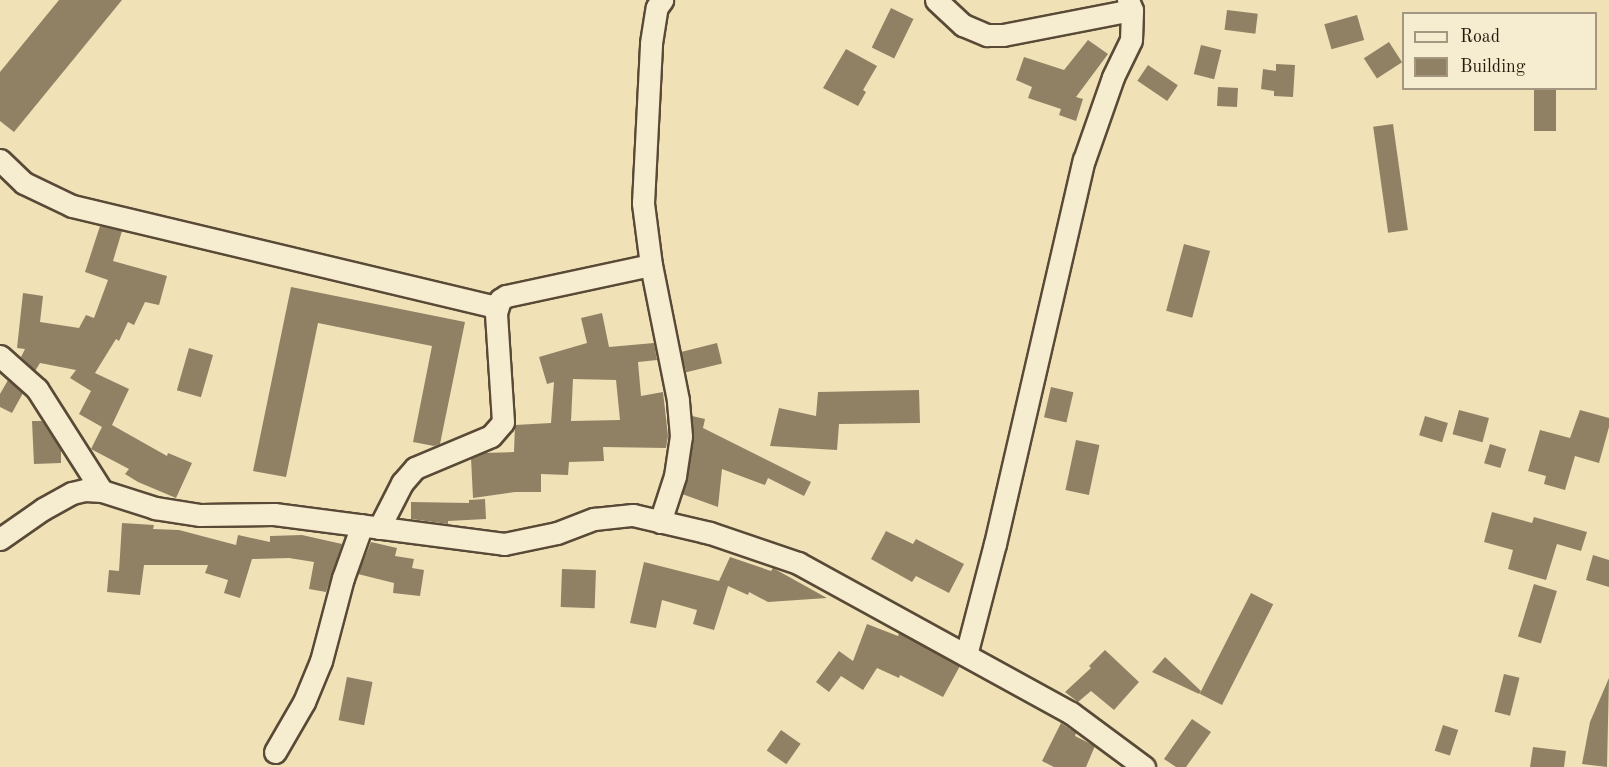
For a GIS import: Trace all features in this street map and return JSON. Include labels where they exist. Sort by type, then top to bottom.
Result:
[{"type":"street","points":[[660,522],[675,476],[681,436],[678,400],[651,265],[643,203],[651,43],[657,7],[662,0]]},
{"type":"street","points":[[936,0],[963,25],[975,32],[995,35],[1130,5],[1131,40],[1113,77],[1084,159],[995,544],[966,655]]},
{"type":"street","points":[[0,159],[24,183],[72,206],[497,307]]},
{"type":"street","points":[[275,752],[304,702],[321,661],[346,570],[370,527],[415,468],[491,436],[503,422],[497,307],[506,296],[651,265]]},
{"type":"street","points":[[0,356],[37,389],[102,491]]},
{"type":"street","points":[[0,539],[43,509],[72,493],[102,491],[155,508],[200,515],[274,514],[504,544],[557,533],[594,519],[616,514],[633,515],[710,533],[798,563],[1071,713],[1144,767]]},
{"type":"building","points":[[59,0],[122,0],[14,132],[0,121],[0,72]]},
{"type":"building","points":[[891,8],[913,19],[894,59],[872,48]]},
{"type":"building","points":[[1227,10],[1258,14],[1255,34],[1225,30]]},
{"type":"building","points":[[1357,15],[1364,40],[1331,49],[1324,24]]},
{"type":"building","points":[[1088,40],[1108,54],[1076,97],[1083,99],[1076,121],[1059,115],[1061,109],[1028,98],[1032,87],[1016,80],[1024,57],[1064,70]]},
{"type":"building","points":[[1389,42],[1402,62],[1377,78],[1364,58]]},
{"type":"building","points":[[1201,45],[1221,50],[1214,79],[1194,74]]},
{"type":"building","points":[[846,49],[877,66],[863,90],[866,92],[858,106],[823,88]]},
{"type":"building","points":[[1276,64],[1295,65],[1293,97],[1274,96],[1274,91],[1261,89],[1263,69],[1276,71]]},
{"type":"building","points":[[1148,65],[1178,85],[1167,101],[1137,81]]},
{"type":"building","points":[[1218,87],[1238,88],[1237,107],[1217,106]]},
{"type":"building","points":[[1534,90],[1556,90],[1556,131],[1534,131]]},
{"type":"building","points":[[1393,124],[1408,230],[1388,233],[1373,127]]},
{"type":"building","points":[[100,226],[122,231],[113,261],[167,276],[159,305],[145,302],[134,325],[128,322],[119,341],[116,339],[95,373],[129,389],[112,425],[167,456],[168,453],[192,463],[176,498],[138,482],[125,474],[129,469],[91,449],[102,427],[79,414],[91,391],[70,378],[76,370],[40,363],[35,371],[21,357],[25,349],[17,348],[23,293],[43,296],[40,322],[79,328],[86,315],[94,318],[108,280],[85,272]]},
{"type":"building","points":[[1184,244],[1210,251],[1192,318],[1166,311]]},
{"type":"building","points":[[291,287],[465,322],[440,444],[434,446],[413,442],[432,346],[318,323],[286,477],[253,471]]},
{"type":"building","points":[[602,313],[609,347],[654,343],[657,360],[638,362],[641,396],[663,392],[668,436],[666,448],[603,447],[604,461],[569,462],[568,475],[541,474],[541,492],[515,492],[473,498],[471,458],[483,453],[514,452],[515,425],[551,423],[554,382],[547,384],[539,357],[587,343],[581,318]],"holes":[[[573,379],[616,380],[620,420],[571,421]]]},
{"type":"building","points":[[717,343],[722,363],[686,372],[681,352]]},
{"type":"building","points":[[189,348],[213,355],[201,397],[177,390]]},
{"type":"building","points":[[8,380],[23,393],[12,413],[0,407],[0,394]]},
{"type":"building","points":[[1051,387],[1073,392],[1066,422],[1044,417]]},
{"type":"building","points":[[919,390],[920,423],[839,424],[837,450],[770,446],[779,408],[816,416],[818,392]]},
{"type":"building","points":[[1459,410],[1489,418],[1482,442],[1453,434]]},
{"type":"building","points":[[1580,410],[1609,418],[1609,427],[1599,463],[1575,456],[1565,490],[1544,484],[1546,476],[1528,471],[1540,430],[1570,438]]},
{"type":"building","points":[[692,416],[705,419],[703,428],[811,482],[804,496],[768,478],[765,485],[722,469],[718,507],[682,494],[694,438]]},
{"type":"building","points":[[1425,416],[1448,423],[1442,442],[1419,435]]},
{"type":"building","points":[[32,421],[42,421],[61,450],[61,463],[34,464]]},
{"type":"building","points":[[1076,440],[1099,445],[1089,495],[1065,490]]},
{"type":"building","points":[[1490,444],[1506,449],[1500,468],[1484,463]]},
{"type":"building","points":[[485,499],[486,519],[448,521],[448,524],[411,519],[411,502],[469,503],[469,500]]},
{"type":"building","points":[[1492,512],[1532,523],[1534,517],[1587,532],[1581,551],[1557,544],[1546,580],[1508,569],[1513,550],[1484,542]]},
{"type":"building","points":[[122,523],[154,525],[153,529],[179,530],[236,545],[238,535],[270,542],[270,536],[302,535],[342,544],[326,592],[309,589],[314,562],[289,558],[252,559],[240,598],[224,593],[228,580],[205,573],[208,565],[144,565],[140,595],[107,592],[109,570],[119,571]]},
{"type":"building","points":[[886,531],[913,544],[916,539],[964,564],[949,593],[916,576],[912,582],[871,559]]},
{"type":"building","points":[[371,542],[397,548],[395,556],[414,559],[412,568],[424,570],[420,596],[393,593],[394,583],[358,574]]},
{"type":"building","points":[[1593,555],[1609,560],[1609,587],[1586,580]]},
{"type":"building","points":[[730,557],[771,571],[773,568],[827,598],[768,602],[749,592],[748,595],[728,586],[714,630],[693,624],[697,610],[662,600],[656,628],[630,623],[644,562],[719,581]]},
{"type":"building","points":[[562,569],[596,570],[595,608],[561,607]]},
{"type":"building","points":[[1534,584],[1557,591],[1541,644],[1518,637]]},
{"type":"building","points":[[1251,593],[1273,604],[1222,705],[1200,694]]},
{"type":"building","points":[[867,624],[898,636],[899,633],[960,666],[943,697],[900,675],[899,678],[877,668],[863,690],[841,676],[829,692],[816,682],[839,651],[853,661]]},
{"type":"building","points":[[1105,650],[1139,682],[1114,710],[1091,691],[1078,702],[1065,692],[1091,668],[1089,666]]},
{"type":"building","points":[[1165,657],[1201,691],[1199,694],[1152,672]]},
{"type":"building","points":[[1504,674],[1520,678],[1510,716],[1495,712]]},
{"type":"building","points":[[347,677],[373,682],[364,725],[339,720]]},
{"type":"building","points":[[1609,678],[1607,767],[1582,764],[1590,722]]},
{"type":"building","points":[[1192,719],[1211,732],[1186,767],[1176,767],[1164,759]]},
{"type":"building","points":[[1061,723],[1076,733],[1075,736],[1095,746],[1086,767],[1054,767],[1042,761]]},
{"type":"building","points":[[1443,725],[1458,730],[1450,756],[1435,751]]},
{"type":"building","points":[[781,730],[801,744],[786,764],[767,750]]},
{"type":"building","points":[[1533,747],[1566,751],[1564,767],[1530,767]]}]
